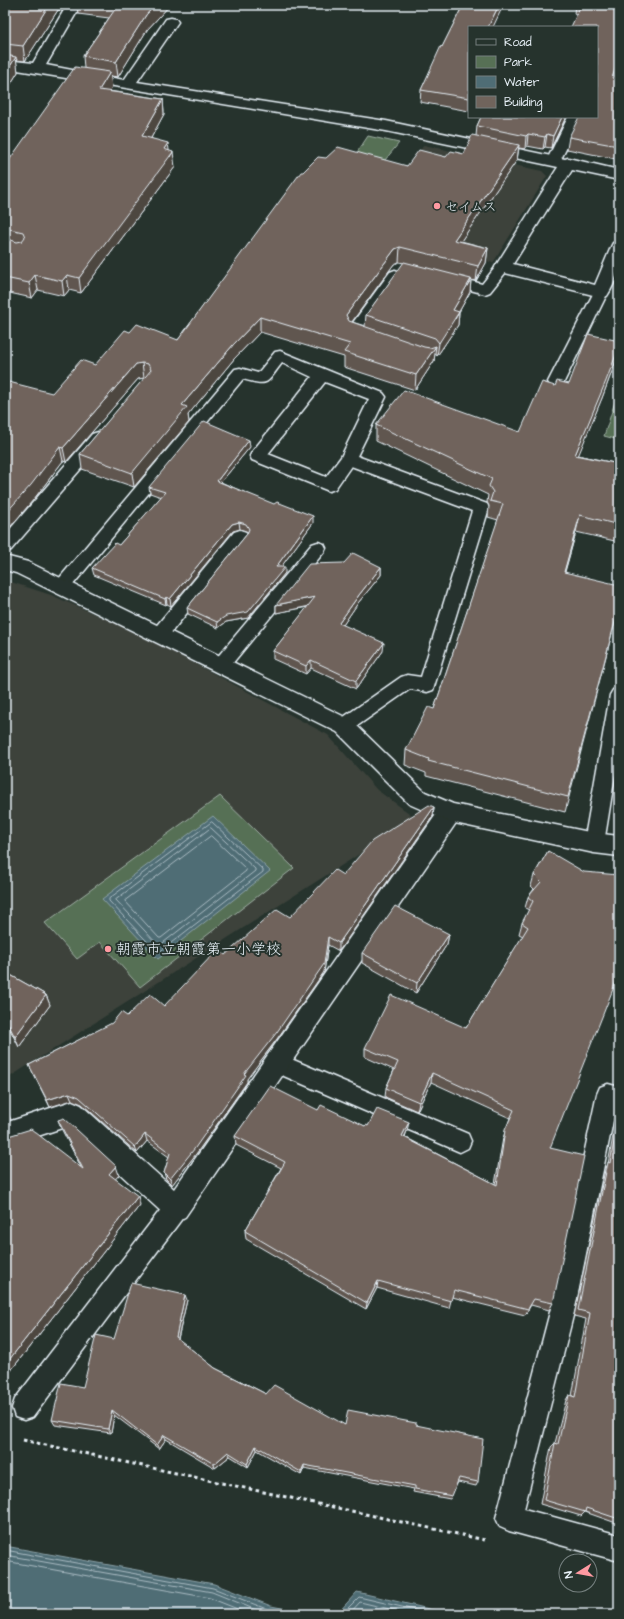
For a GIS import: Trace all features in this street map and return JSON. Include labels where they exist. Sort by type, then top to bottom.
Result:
[{"type":"street","points":[[37,68],[74,5]]},
{"type":"street","points":[[128,85],[171,22]]},
{"type":"street","points":[[5,64],[386,126],[619,175]]},
{"type":"street","points":[[561,162],[503,267],[600,292],[619,247]]},
{"type":"street","points":[[5,563],[21,567],[344,726],[417,798],[450,813],[594,843],[619,846]]},
{"type":"street","points":[[5,1135],[72,1113],[176,1208],[450,813]]},
{"type":"lane","points":[[561,162],[575,118]]},
{"type":"lane","points":[[431,276],[485,289],[503,267]]},
{"type":"lane","points":[[384,341],[354,331],[400,268],[408,270]]},
{"type":"lane","points":[[556,382],[600,292]]},
{"type":"lane","points":[[61,587],[240,372],[261,379],[280,356],[322,375],[378,397],[348,459],[329,485],[258,456],[322,375]]},
{"type":"lane","points":[[5,546],[108,426]]},
{"type":"lane","points":[[344,726],[407,682],[427,685],[481,508],[348,459]]},
{"type":"lane","points":[[159,635],[240,536]]},
{"type":"lane","points":[[221,665],[318,548]]},
{"type":"lane","points":[[594,843],[619,695]]},
{"type":"lane","points":[[277,1063],[460,1141]]},
{"type":"lane","points":[[619,1098],[608,1094],[563,1308],[509,1518],[619,1548]]},
{"type":"lane","points":[[24,1408],[176,1208]]},
{"type":"path","points":[[21,1440],[489,1541]]},
{"type":"shaded area","points":[[424,145],[542,171],[547,176],[493,263],[423,240],[366,224]]},
{"type":"shaded area","name":"朝霞市立朝霞第一小学校","points":[[5,580],[51,595],[134,631],[328,735],[377,790],[416,818],[5,1080]]},
{"type":"green space","points":[[368,136],[399,143],[380,166],[352,160]]},
{"type":"green space","points":[[619,389],[619,440],[604,436]]},
{"type":"green space","points":[[220,796],[294,868],[140,987],[100,942],[77,959],[45,923]]},
{"type":"water","points":[[213,816],[270,871],[158,959],[102,899]]},
{"type":"water","points":[[5,1546],[214,1584],[271,1606],[314,1614],[5,1614]]},
{"type":"water","points":[[357,1592],[450,1614],[337,1614]]},
{"type":"building","points":[[5,5],[49,5],[23,46],[5,44]]},
{"type":"building","points":[[118,5],[155,5],[146,15],[116,62],[83,56]]},
{"type":"building","points":[[463,5],[499,5],[488,26],[468,26],[468,98],[421,90],[441,46],[442,47]]},
{"type":"building","points":[[581,5],[619,5],[619,58],[612,78],[619,79],[619,148],[618,146],[569,137],[578,118],[598,118],[598,26],[571,26]]},
{"type":"building","points":[[5,55],[16,57],[5,74]]},
{"type":"building","points":[[75,67],[110,72],[99,90],[163,99],[142,136],[168,143],[164,149],[173,152],[79,278],[67,275],[62,281],[35,275],[29,283],[5,278],[5,238],[17,242],[22,241],[25,237],[23,232],[5,228],[5,166]]},
{"type":"building","points":[[481,118],[562,118],[553,136],[547,134],[545,137],[528,134],[526,136],[477,126]]},
{"type":"building","points":[[472,135],[519,145],[454,240],[488,248],[478,266],[400,247],[395,249],[346,315],[349,321],[424,347],[430,348],[436,346],[416,375],[344,352],[350,344],[260,317],[233,345],[182,405],[187,407],[132,473],[80,454],[151,370],[148,364],[142,363],[136,364],[63,448],[60,447],[31,485],[5,514],[5,381],[52,393],[81,360],[95,365],[125,330],[130,332],[137,324],[178,340],[301,172],[303,172],[318,157],[326,158],[338,147],[407,166],[419,150],[446,157],[451,151],[464,154]]},
{"type":"building","points":[[404,262],[471,279],[453,310],[459,312],[439,343],[435,338],[366,315]]},
{"type":"building","points":[[588,334],[619,341],[619,347],[575,455],[619,464],[619,525],[580,515],[564,572],[619,585],[619,607],[568,797],[428,761],[429,759],[406,750],[428,707],[434,709],[503,504],[490,501],[493,492],[489,486],[492,479],[376,425],[404,390],[520,432],[542,382],[555,386],[557,381],[569,384]]},
{"type":"building","points":[[204,421],[249,440],[217,481],[274,504],[277,502],[313,516],[276,567],[285,567],[248,612],[226,616],[217,622],[187,608],[247,534],[249,529],[246,524],[239,522],[232,524],[170,599],[166,597],[165,599],[92,568],[115,543],[119,545],[165,492],[149,487]]},
{"type":"building","points":[[353,553],[381,567],[339,623],[384,643],[356,681],[311,660],[306,666],[273,651],[315,597],[276,605],[309,564],[344,563]]},
{"type":"building","points":[[429,805],[434,807],[339,943],[328,937],[324,964],[277,1032],[244,1074],[246,1075],[195,1148],[170,1179],[164,1173],[170,1153],[145,1134],[135,1147],[79,1097],[69,1093],[47,1100],[29,1065],[112,1023],[121,1012],[127,1016],[150,994],[164,1006],[218,949],[225,955],[277,909],[290,917],[335,870],[343,875],[372,841]]},
{"type":"building","points":[[548,851],[584,872],[619,875],[619,974],[550,1148],[584,1156],[553,1303],[534,1299],[528,1309],[454,1290],[451,1301],[378,1281],[367,1303],[245,1231],[285,1162],[235,1136],[270,1086],[318,1110],[321,1105],[365,1126],[368,1126],[377,1109],[409,1122],[402,1136],[497,1185],[505,1130],[514,1110],[432,1073],[419,1102],[386,1088],[398,1062],[365,1048],[391,995],[466,1028],[528,927],[522,923],[533,901],[528,897],[541,882],[534,875]]},
{"type":"building","points":[[395,906],[449,934],[417,983],[362,953]]},
{"type":"building","points":[[5,972],[46,995],[15,1037],[5,1018]]},
{"type":"building","points":[[619,1116],[619,1519],[586,1508],[585,1512],[544,1500],[555,1443],[558,1444],[569,1395],[575,1397],[590,1313],[578,1310],[608,1162],[610,1163]]},
{"type":"building","points":[[64,1118],[116,1166],[109,1174],[138,1196],[5,1365],[5,1137],[31,1129],[83,1169],[58,1120]]},
{"type":"building","points":[[131,1283],[185,1295],[176,1337],[215,1368],[266,1394],[274,1385],[345,1425],[348,1410],[416,1423],[416,1425],[483,1439],[478,1482],[459,1478],[452,1496],[415,1489],[415,1486],[304,1465],[301,1472],[256,1446],[247,1464],[228,1452],[214,1464],[164,1435],[157,1445],[112,1410],[108,1429],[52,1420],[61,1383],[83,1387],[96,1335],[114,1339]]},
{"type":"place","name":"セイムス","points":[[437,206]]},
{"type":"place","name":"朝霞市立朝霞第一小学校","points":[[108,949]]}]
